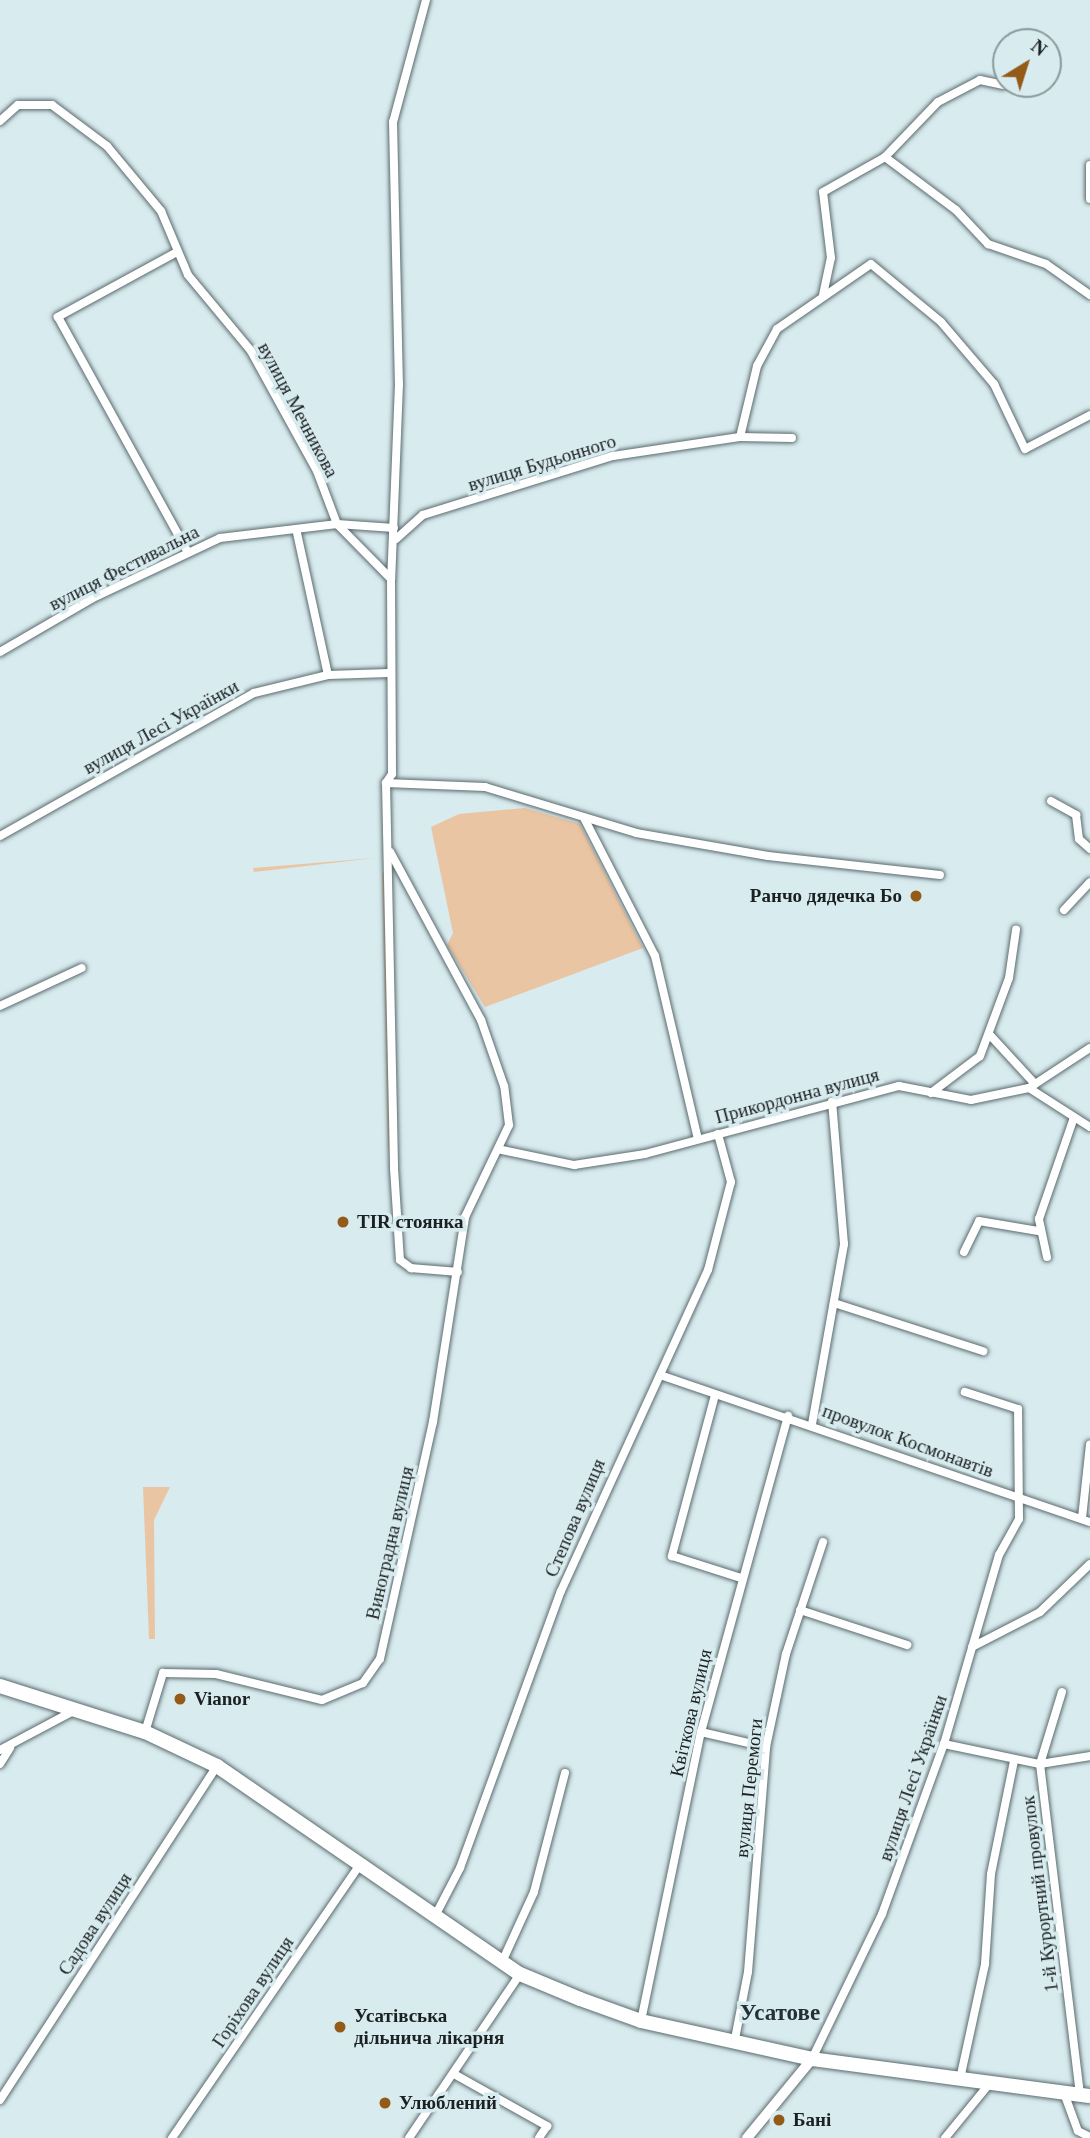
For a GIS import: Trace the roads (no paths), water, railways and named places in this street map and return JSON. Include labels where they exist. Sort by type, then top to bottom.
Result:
[{"type":"highway","points":[[0,1686],[78,1708],[145,1732],[217,1766],[520,1974],[641,2021],[734,2044],[812,2059],[1085,2096]]},
{"type":"main road","points":[[749,2137],[812,2059]]},
{"type":"street","points":[[426,0],[393,122],[399,384],[394,528],[396,539],[391,579],[389,673],[392,774],[386,783],[398,1255],[411,1268],[458,1272]]},
{"type":"street","points":[[823,296],[831,258],[823,192],[885,157],[938,102],[980,80],[992,83]]},
{"type":"street","name":"вулиця Мечникова","points":[[0,121],[29,102],[70,114],[107,146],[161,211],[188,275],[251,351],[317,471],[337,524]]},
{"type":"street","points":[[885,157],[956,210],[988,244],[1046,264],[1079,290],[1090,295]]},
{"type":"street","points":[[1090,165],[1090,199]]},
{"type":"street","points":[[177,252],[58,317],[187,551]]},
{"type":"street","points":[[740,436],[765,347],[777,329],[864,265],[886,271],[942,321],[994,384],[1025,449],[1090,415]]},
{"type":"street","points":[[1079,290],[1090,289]]},
{"type":"street","name":"вулиця Будьонного","points":[[396,539],[423,515],[613,456],[740,436],[792,438]]},
{"type":"street","points":[[337,524],[391,579]]},
{"type":"street","name":"вулиця Фестивальна","points":[[0,652],[187,551],[220,538],[297,533],[337,524],[394,528]]},
{"type":"street","points":[[297,533],[328,675]]},
{"type":"street","name":"вулиця Лесі Українки","points":[[0,836],[254,694],[328,675],[389,673]]},
{"type":"street","points":[[386,783],[485,787],[584,818],[768,856],[940,874]]},
{"type":"street","points":[[1051,801],[1076,815],[1079,839],[1090,849]]},
{"type":"street","points":[[584,818],[655,956],[698,1139]]},
{"type":"street","points":[[388,849],[481,1020],[509,1108],[502,1150]]},
{"type":"street","points":[[1064,910],[1090,882]]},
{"type":"street","points":[[931,1093],[974,1065],[989,1034],[1009,978],[1016,930]]},
{"type":"street","points":[[0,1006],[82,968]]},
{"type":"street","points":[[989,1034],[1032,1086],[1073,1120],[1090,1127]]},
{"type":"street","points":[[1032,1086],[1090,1048]]},
{"type":"street","name":"Прикордонна вулиця","points":[[502,1150],[574,1165],[698,1139],[899,1086],[971,1100],[1032,1086]]},
{"type":"street","points":[[812,1424],[844,1233],[832,1102]]},
{"type":"street","points":[[1047,1257],[1038,1231],[1073,1120]]},
{"type":"street","name":"Степова вулиця","points":[[435,1916],[460,1868],[561,1591],[660,1375],[687,1324],[730,1196],[718,1134]]},
{"type":"street","name":"Виноградна вулиця","points":[[145,1732],[163,1673],[216,1674],[322,1699],[351,1691],[373,1672],[433,1422],[469,1203],[502,1150]]},
{"type":"street","points":[[964,1252],[979,1221],[1038,1231]]},
{"type":"street","points":[[834,1303],[983,1351]]},
{"type":"street","name":"провулок Космонавтів","points":[[660,1375],[715,1395],[812,1424],[1086,1520]]},
{"type":"street","points":[[965,1392],[1018,1409],[1014,1446],[1023,1499]]},
{"type":"street","points":[[715,1395],[672,1556],[741,1578]]},
{"type":"street","name":"Квіткова вулиця","points":[[641,2021],[701,1732],[741,1578],[788,1416]]},
{"type":"street","points":[[1086,1520],[1090,1444]]},
{"type":"street","name":"вулиця Лесі Українки","points":[[812,2059],[882,1914],[944,1744],[972,1647],[1023,1499]]},
{"type":"street","name":"вулиця Перемоги","points":[[734,2044],[748,1972],[766,1747],[800,1610],[823,1542]]},
{"type":"street","points":[[972,1647],[1040,1612],[1090,1564]]},
{"type":"street","points":[[800,1610],[907,1645]]},
{"type":"street","name":"1-й Курортний провулок","points":[[1062,1692],[1040,1764],[1085,2096]]},
{"type":"street","points":[[0,1750],[10,1748],[78,1708]]},
{"type":"street","points":[[701,1732],[766,1747]]},
{"type":"street","points":[[944,1744],[1014,1761],[1040,1764],[1090,1756]]},
{"type":"street","points":[[0,1764],[10,1748]]},
{"type":"street","name":"1-й Курортний провулок","points":[[960,2079],[985,1964],[991,1874],[1014,1761]]},
{"type":"street","name":"Садова вулиця","points":[[0,2100],[217,1766]]},
{"type":"street","points":[[502,1963],[534,1892],[565,1773]]},
{"type":"street","name":"Горіхова вулиця","points":[[172,2138],[360,1863]]},
{"type":"street","points":[[409,2138],[520,1974]]},
{"type":"street","points":[[454,2074],[547,2126],[539,2138]]},
{"type":"street","points":[[945,2138],[990,2083]]},
{"type":"street","points":[[1064,2093],[1078,2130],[1090,2137]]},
{"type":"place","name":"Ранчо дядечка Бо","points":[[916,896]]},
{"type":"place","name":"TIR стоянка","points":[[343,1222]]},
{"type":"place","name":"Vianor","points":[[180,1699]]},
{"type":"place","name":"Усатівська дільнича лікарня","points":[[340,2027]]},
{"type":"place","name":"Улюблений","points":[[385,2103]]},
{"type":"place","name":"Бані","points":[[779,2120]]},
{"type":"district","name":"Усатове","points":[[780,2013]]}]
